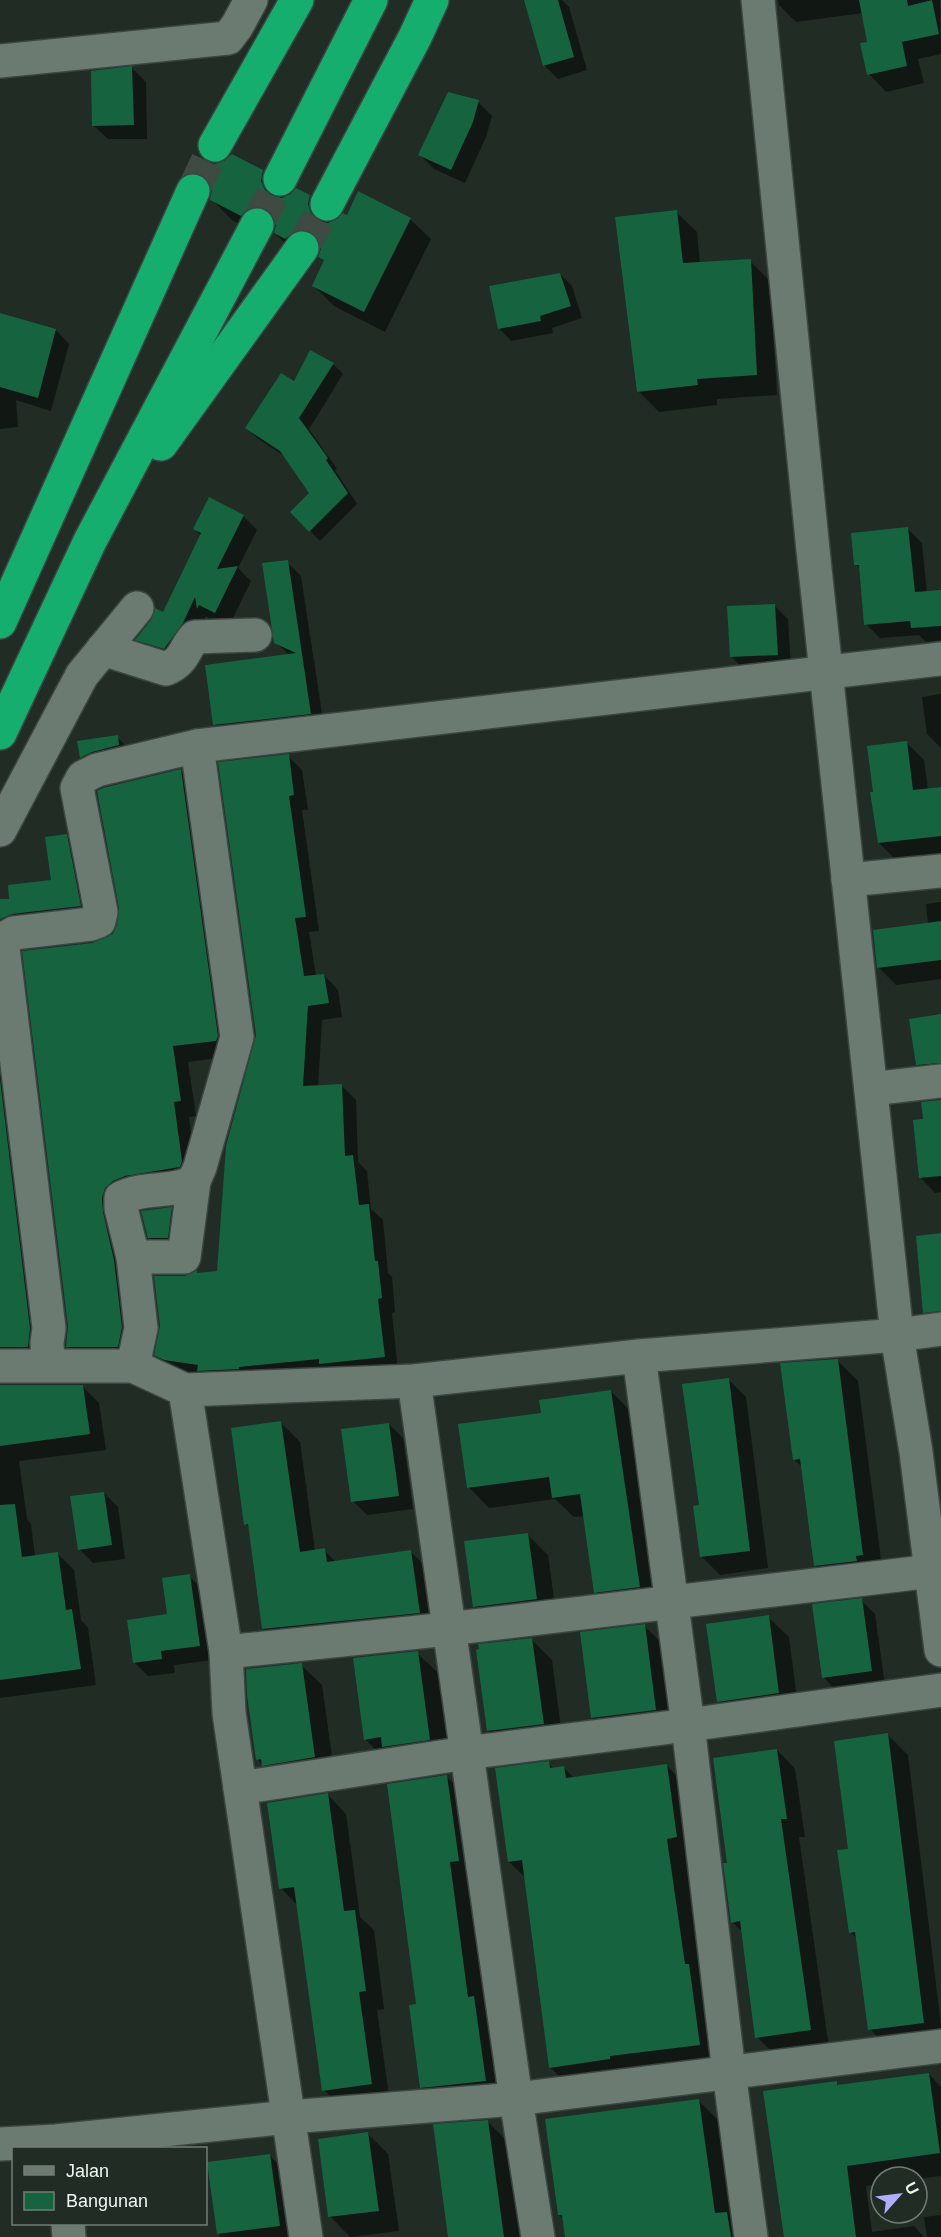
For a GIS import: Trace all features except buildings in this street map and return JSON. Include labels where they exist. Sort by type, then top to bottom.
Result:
[{"type":"highway","points":[[215,145],[297,0]]},
{"type":"highway","points":[[280,179],[371,0]]},
{"type":"highway","points":[[327,204],[415,37],[432,0]]},
{"type":"highway","points":[[0,622],[194,191]]},
{"type":"highway","points":[[0,733],[90,541],[257,225]]},
{"type":"highway","points":[[90,541],[302,248]]},
{"type":"street","points":[[0,61],[228,38],[251,0]]},
{"type":"street","points":[[758,0],[826,672],[897,1335],[934,1555],[941,1650]]},
{"type":"street","points":[[0,830],[82,675],[137,608]]},
{"type":"street","points":[[103,649],[166,669],[179,661],[188,644],[195,637],[255,635]]},
{"type":"street","points":[[48,1364],[49,1328],[3,948],[5,938],[14,933],[91,924],[99,921],[100,912],[77,788],[83,777],[97,770],[197,746],[941,660]]},
{"type":"street","points":[[133,1257],[184,1257],[194,1181],[237,1036],[197,746]]},
{"type":"street","points":[[848,880],[941,871]]},
{"type":"street","points":[[871,1089],[941,1081]]},
{"type":"street","points":[[133,1366],[141,1328],[133,1257],[121,1208],[121,1198],[133,1192],[183,1187],[194,1181]]},
{"type":"street","points":[[0,1366],[48,1364],[133,1366],[185,1390],[414,1381],[639,1356],[897,1335],[941,1329]]},
{"type":"street","points":[[639,1356],[688,1725],[751,2237]]},
{"type":"street","points":[[414,1381],[516,2099],[538,2237]]},
{"type":"street","points":[[185,1390],[226,1652],[229,1713],[306,2237]]},
{"type":"street","points":[[226,1652],[448,1629],[672,1601],[934,1555]]},
{"type":"street","points":[[240,1788],[466,1753],[941,1690]]},
{"type":"street","points":[[0,2144],[57,2145],[289,2117],[516,2099],[941,2046]]},
{"type":"tunnel","points":[[193,191],[215,145]]},
{"type":"tunnel","points":[[257,225],[280,179]]},
{"type":"tunnel","points":[[302,248],[327,204]]}]
